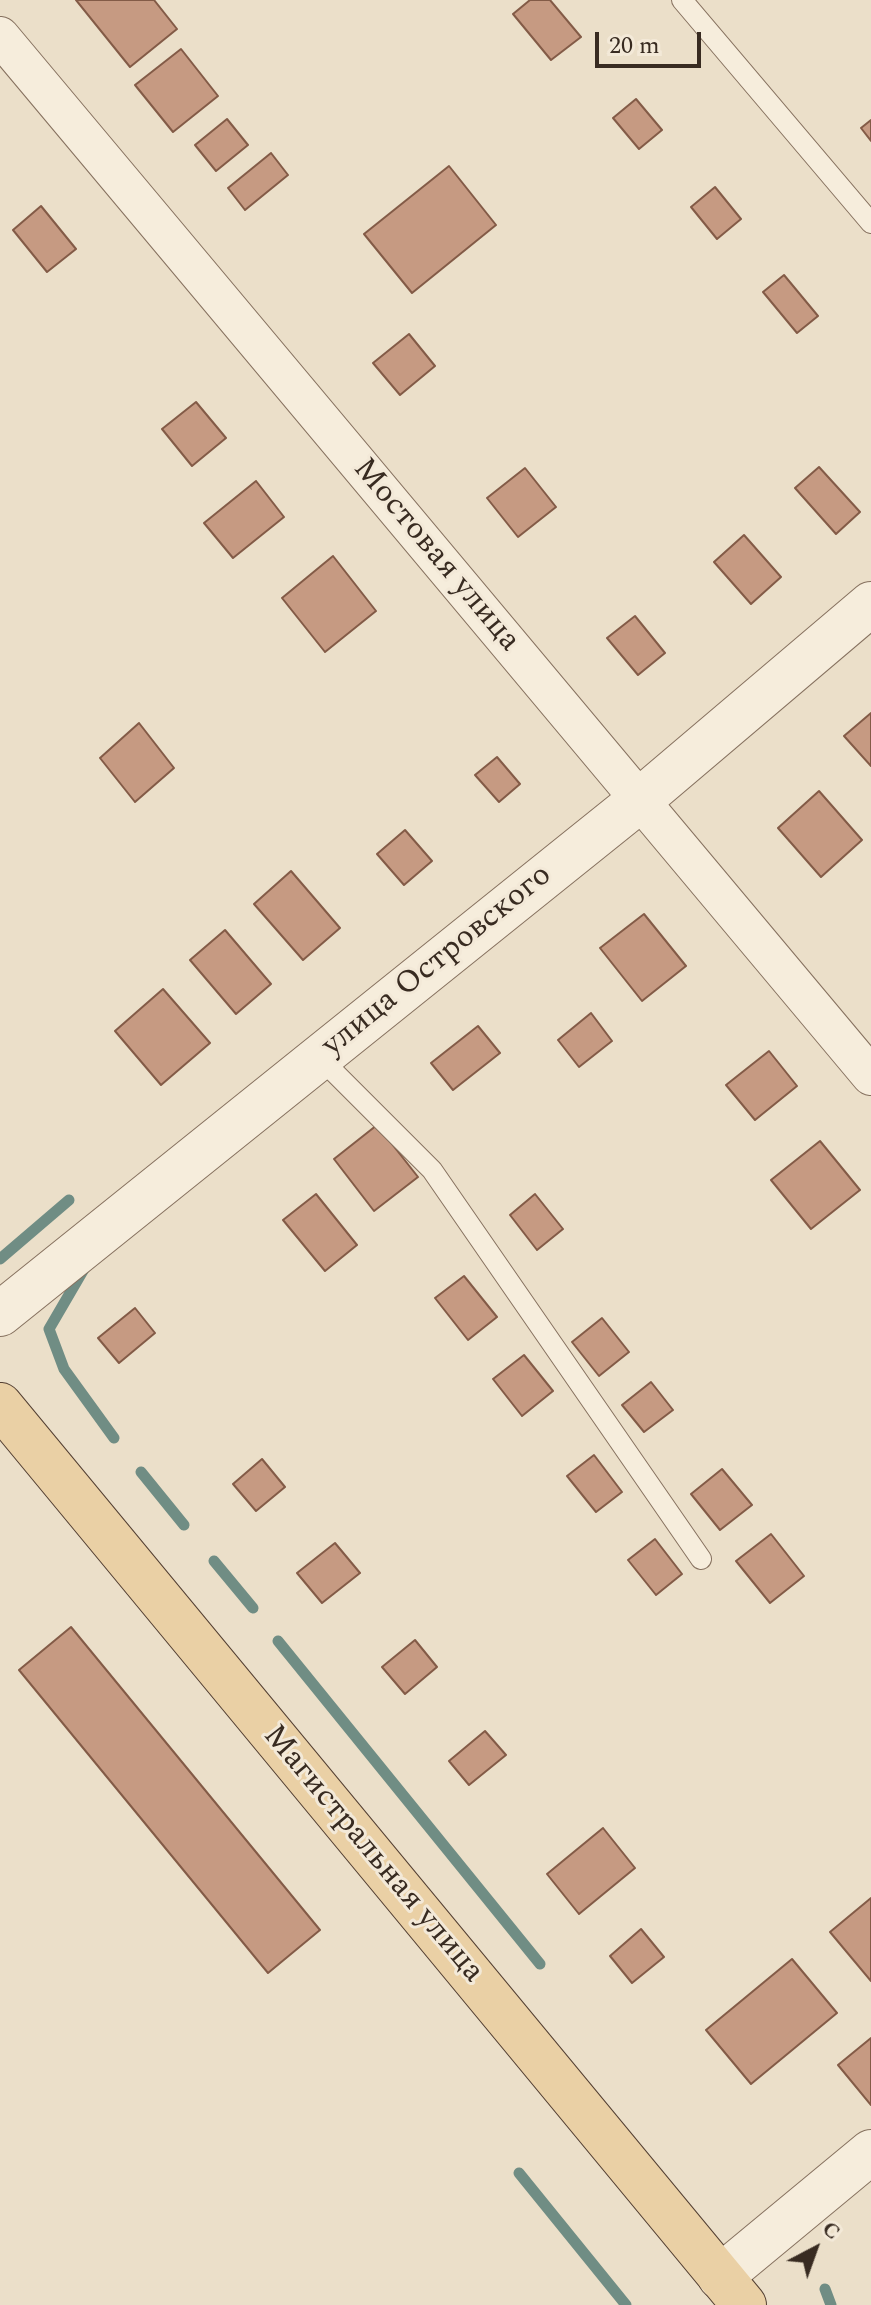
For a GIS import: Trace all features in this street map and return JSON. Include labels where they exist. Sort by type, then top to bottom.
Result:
[{"type":"main road","name":"Магистральная улица","points":[[0,1405],[732,2291]]},
{"type":"street","name":"Мостовая улица","points":[[0,36],[871,1076]]},
{"type":"street","name":"улица Островского","points":[[0,1314],[640,800],[871,604]]},
{"type":"street","points":[[732,2291],[871,2152]]},
{"type":"lane","points":[[682,0],[871,223]]},
{"type":"lane","points":[[319,1057],[432,1170],[701,1559]]},
{"type":"building","points":[[76,0],[154,0],[177,29],[130,67]]},
{"type":"building","points":[[530,0],[550,0],[581,37],[551,60],[513,14]]},
{"type":"building","points":[[181,49],[218,96],[173,132],[135,85]]},
{"type":"building","points":[[636,99],[662,130],[639,149],[613,118]]},
{"type":"building","points":[[227,119],[248,145],[216,171],[195,145]]},
{"type":"building","points":[[871,120],[871,141],[861,128]]},
{"type":"building","points":[[271,153],[288,175],[245,210],[228,188]]},
{"type":"building","points":[[449,166],[496,225],[412,293],[364,234]]},
{"type":"building","points":[[715,187],[741,219],[717,239],[691,207]]},
{"type":"building","points":[[41,206],[76,249],[47,272],[13,230]]},
{"type":"building","points":[[784,275],[818,316],[797,333],[763,292]]},
{"type":"building","points":[[409,334],[435,366],[400,395],[373,363]]},
{"type":"building","points":[[196,402],[226,438],[192,466],[162,429]]},
{"type":"building","points":[[819,467],[860,512],[836,534],[795,488]]},
{"type":"building","points":[[525,468],[556,507],[518,537],[487,498]]},
{"type":"building","points":[[256,481],[284,517],[233,558],[204,523]]},
{"type":"building","points":[[744,535],[781,577],[751,604],[714,562]]},
{"type":"building","points":[[333,556],[376,611],[325,652],[282,598]]},
{"type":"building","points":[[635,616],[665,653],[638,675],[607,638]]},
{"type":"building","points":[[871,713],[871,766],[844,736]]},
{"type":"building","points":[[139,723],[174,768],[135,802],[100,758]]},
{"type":"building","points":[[497,757],[520,784],[499,802],[475,775]]},
{"type":"building","points":[[819,791],[862,840],[821,877],[778,828]]},
{"type":"building","points":[[405,830],[432,861],[404,885],[377,854]]},
{"type":"building","points":[[291,871],[340,928],[303,960],[254,904]]},
{"type":"building","points":[[644,914],[686,966],[642,1001],[600,948]]},
{"type":"building","points":[[225,930],[271,984],[236,1014],[190,960]]},
{"type":"building","points":[[163,989],[210,1043],[161,1085],[115,1031]]},
{"type":"building","points":[[591,1013],[612,1041],[579,1067],[558,1040]]},
{"type":"building","points":[[478,1026],[500,1053],[453,1090],[431,1063]]},
{"type":"building","points":[[769,1051],[797,1086],[755,1120],[726,1085]]},
{"type":"building","points":[[377,1125],[418,1177],[374,1211],[334,1159]]},
{"type":"building","points":[[820,1141],[860,1190],[811,1229],[771,1180]]},
{"type":"building","points":[[316,1194],[357,1245],[325,1271],[283,1220]]},
{"type":"building","points":[[535,1194],[563,1229],[537,1250],[510,1215]]},
{"type":"building","points":[[464,1276],[497,1317],[468,1340],[435,1298]]},
{"type":"building","points":[[135,1308],[155,1333],[119,1363],[98,1338]]},
{"type":"building","points":[[602,1318],[629,1352],[599,1376],[572,1342]]},
{"type":"building","points":[[524,1355],[553,1391],[522,1416],[493,1379]]},
{"type":"building","points":[[651,1382],[673,1410],[644,1432],[622,1405]]},
{"type":"building","points":[[594,1455],[622,1492],[596,1512],[567,1476]]},
{"type":"building","points":[[262,1459],[285,1487],[256,1511],[233,1484]]},
{"type":"building","points":[[722,1469],[752,1505],[720,1530],[691,1494]]},
{"type":"building","points":[[771,1534],[804,1576],[770,1603],[736,1561]]},
{"type":"building","points":[[655,1539],[682,1574],[656,1595],[628,1560]]},
{"type":"building","points":[[335,1543],[360,1573],[322,1603],[297,1573]]},
{"type":"building","points":[[71,1627],[320,1930],[268,1973],[19,1670]]},
{"type":"building","points":[[415,1640],[437,1667],[405,1694],[382,1667]]},
{"type":"building","points":[[485,1731],[506,1755],[469,1785],[449,1761]]},
{"type":"building","points":[[603,1828],[635,1868],[579,1914],[547,1874]]},
{"type":"building","points":[[871,1898],[871,1981],[830,1932]]},
{"type":"building","points":[[641,1929],[664,1957],[632,1983],[610,1956]]},
{"type":"building","points":[[792,1959],[837,2013],[751,2084],[706,2030]]},
{"type":"building","points":[[871,2038],[871,2105],[838,2065]]},
{"type":"waterway","points":[[0,1259],[69,1200]]},
{"type":"waterway","points":[[84,1269],[49,1329],[64,1369],[114,1438]]},
{"type":"waterway","points":[[141,1472],[184,1525]]},
{"type":"waterway","points":[[214,1561],[253,1608]]},
{"type":"waterway","points":[[278,1641],[540,1964]]},
{"type":"waterway","points":[[519,2173],[626,2305]]},
{"type":"waterway","points":[[825,2289],[831,2305]]}]
